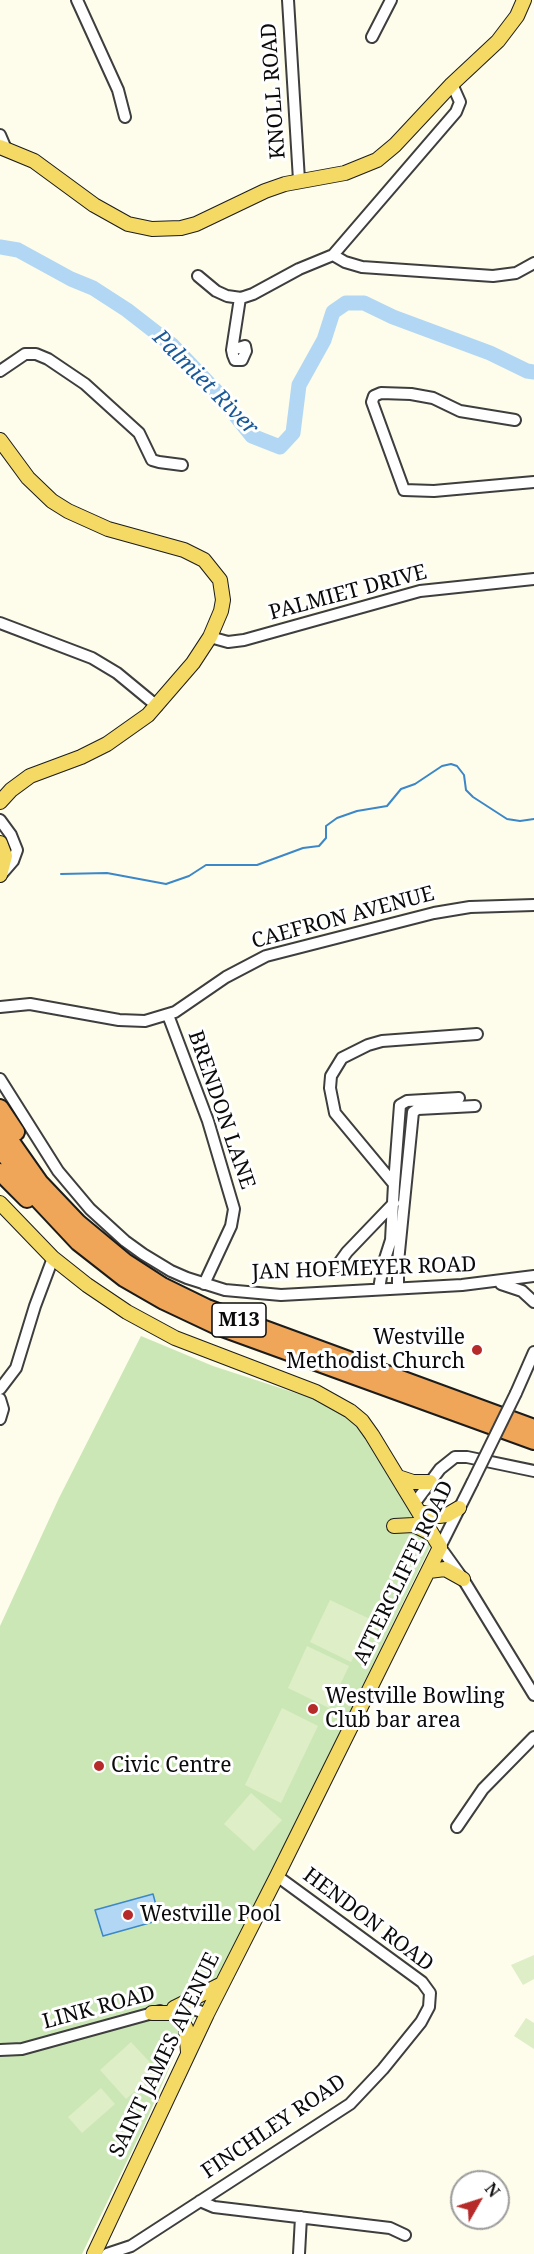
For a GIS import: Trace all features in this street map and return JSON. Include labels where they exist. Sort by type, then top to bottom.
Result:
[{"type":"highway","points":[[0,1108],[64,1201],[125,1262]]},
{"type":"highway","name":"M13","points":[[0,1126],[23,1160],[53,1196],[97,1241],[162,1286],[207,1308],[534,1428]]},
{"type":"highway","name":"M13","points":[[0,1148],[33,1194],[78,1242],[124,1278],[164,1301],[217,1326],[534,1441]]},
{"type":"highway","points":[[0,1172],[38,1211],[78,1242]]},
{"type":"main road","points":[[3,148],[21,154],[44,167],[116,219],[152,229],[181,228],[196,224],[265,191],[299,180],[345,173],[377,160],[391,149],[452,84],[498,41],[524,0]]},
{"type":"main road","points":[[0,440],[28,478],[52,501],[108,529],[184,549],[204,560],[215,571],[223,591],[221,611],[210,638],[190,668],[157,706],[135,726],[117,738],[81,757],[35,774],[11,790],[0,802]]},
{"type":"main road","points":[[0,843],[5,856],[0,875]]},
{"type":"main road","points":[[0,1203],[53,1257],[101,1295],[157,1329],[212,1353],[316,1392],[343,1406],[367,1427],[440,1547]]},
{"type":"main road","points":[[398,1477],[413,1482],[430,1482]]},
{"type":"main road","points":[[416,1508],[439,1516],[447,1515],[459,1508]]},
{"type":"main road","points":[[393,1526],[414,1525],[432,1534]]},
{"type":"main road","name":"ATTERCLIFFE ROAD","points":[[277,1876],[440,1547]]},
{"type":"main road","points":[[429,1571],[445,1569],[463,1579]]},
{"type":"main road","name":"SAINT JAMES AVENUE","points":[[101,2252],[188,2054],[277,1876]]},
{"type":"main road","points":[[174,2007],[222,1984]]},
{"type":"main road","points":[[152,2013],[171,2013],[180,2018],[186,2028],[188,2054]]},
{"type":"street","points":[[77,0],[118,90],[124,117]]},
{"type":"street","name":"KNOLL ROAD","points":[[288,0],[299,180]]},
{"type":"street","points":[[372,37],[391,0]]},
{"type":"street","points":[[198,276],[216,291],[240,298],[249,296],[299,269],[333,255],[456,112],[460,102],[452,84]]},
{"type":"street","points":[[0,135],[3,148]]},
{"type":"street","points":[[333,255],[345,262],[362,267],[492,276],[516,273],[534,263]]},
{"type":"street","points":[[232,350],[240,298]]},
{"type":"street","points":[[0,371],[25,354],[36,354],[48,358],[85,384],[139,433],[152,460],[182,465]]},
{"type":"street","points":[[515,420],[460,411],[433,398],[411,394],[381,393],[374,396],[372,402],[404,490],[434,491],[534,482]]},
{"type":"street","name":"PALMIET DRIVE","points":[[210,638],[228,642],[244,640],[420,591],[534,579]]},
{"type":"street","points":[[0,623],[92,658],[117,673],[157,706]]},
{"type":"street","points":[[0,820],[11,835],[17,850],[14,861],[0,875]]},
{"type":"street","name":"CAEFRON AVENUE","points":[[0,1007],[30,1004],[131,1022],[145,1021],[168,1015],[226,977],[266,956],[434,913],[470,907],[534,905]]},
{"type":"street","name":"BRENDON LANE","points":[[168,1015],[208,1121],[234,1209],[231,1226],[204,1284]]},
{"type":"street","points":[[394,1184],[335,1113],[330,1088],[333,1070],[348,1053],[382,1041],[477,1034]]},
{"type":"street","name":"JAN HOFMEYER ROAD","points":[[0,1079],[58,1171],[90,1209],[125,1241],[154,1261],[171,1271],[204,1284],[225,1290],[266,1295],[299,1295],[496,1282],[534,1276]]},
{"type":"street","points":[[379,1289],[383,1265],[390,1246],[400,1105],[407,1101],[459,1098]]},
{"type":"street","points":[[398,1288],[399,1251],[413,1112],[418,1108],[475,1106]]},
{"type":"street","points":[[337,1266],[347,1252],[394,1203]]},
{"type":"street","points":[[0,1389],[14,1372],[53,1257]]},
{"type":"street","points":[[496,1282],[517,1288],[534,1302]]},
{"type":"street","name":"ATTERCLIFFE ROAD","points":[[440,1547],[534,1352]]},
{"type":"street","points":[[0,1399],[3,1408],[0,1419]]},
{"type":"street","points":[[416,1508],[430,1482],[444,1464],[455,1457],[534,1471]]},
{"type":"street","points":[[440,1547],[532,1687]]},
{"type":"street","points":[[457,1827],[483,1789],[534,1737]]},
{"type":"street","name":"HENDON ROAD","points":[[277,1876],[422,1982],[431,1998]]},
{"type":"street","name":"FINCHLEY ROAD","points":[[101,2252],[131,2246],[350,2104],[383,2069],[421,2022],[431,1998]]},
{"type":"street","name":"LINK ROAD","points":[[0,2050],[32,2047],[174,2007],[186,2006],[207,2014]]},
{"type":"street","points":[[200,2201],[214,2207],[390,2228],[405,2235]]},
{"type":"street","points":[[300,2254],[302,2217]]},
{"type":"green space","points":[[141,1336],[213,1366],[317,1400],[341,1411],[359,1426],[428,1539],[430,1547],[221,1976],[184,2034],[144,2126],[82,2254],[0,2254],[0,1626],[59,1498]]},
{"type":"green space","points":[[330,1600],[372,1620],[351,1662],[310,1642]]},
{"type":"green space","points":[[307,1646],[349,1666],[329,1708],[288,1688]]},
{"type":"green space","points":[[282,1708],[318,1726],[281,1803],[245,1785]]},
{"type":"green space","points":[[251,1793],[282,1820],[254,1851],[224,1824]]},
{"type":"green space","points":[[534,1955],[534,1979],[523,1985],[511,1965]]},
{"type":"green space","points":[[526,2018],[534,2023],[534,2049],[514,2036]]},
{"type":"green space","points":[[131,2042],[158,2071],[126,2099],[100,2070]]},
{"type":"green space","points":[[101,2088],[115,2104],[82,2133],[68,2117]]},
{"type":"water","name":"Westville Pool","points":[[153,1894],[160,1920],[103,1936],[95,1910]]},
{"type":"waterway","name":"Palmiet River","points":[[0,247],[18,250],[71,279],[93,288],[127,310],[172,345],[216,391],[252,436],[280,447],[293,433],[299,385],[324,340],[333,312],[346,303],[364,303],[393,317],[534,372]]},
{"type":"waterway","points":[[61,874],[107,873],[166,884],[189,876],[206,865],[257,865],[303,848],[319,846],[326,838],[326,826],[337,818],[357,811],[387,806],[401,789],[415,784],[442,766],[451,764],[457,766],[464,775],[466,790],[473,797],[507,819],[520,821],[534,819]]},
{"type":"place","name":"Westville Methodist Church","points":[[477,1350]]},
{"type":"place","name":"Westville Bowling Club bar area","points":[[313,1709]]},
{"type":"place","name":"Civic Centre","points":[[99,1766]]},
{"type":"place","name":"Westville Pool","points":[[128,1915]]}]
